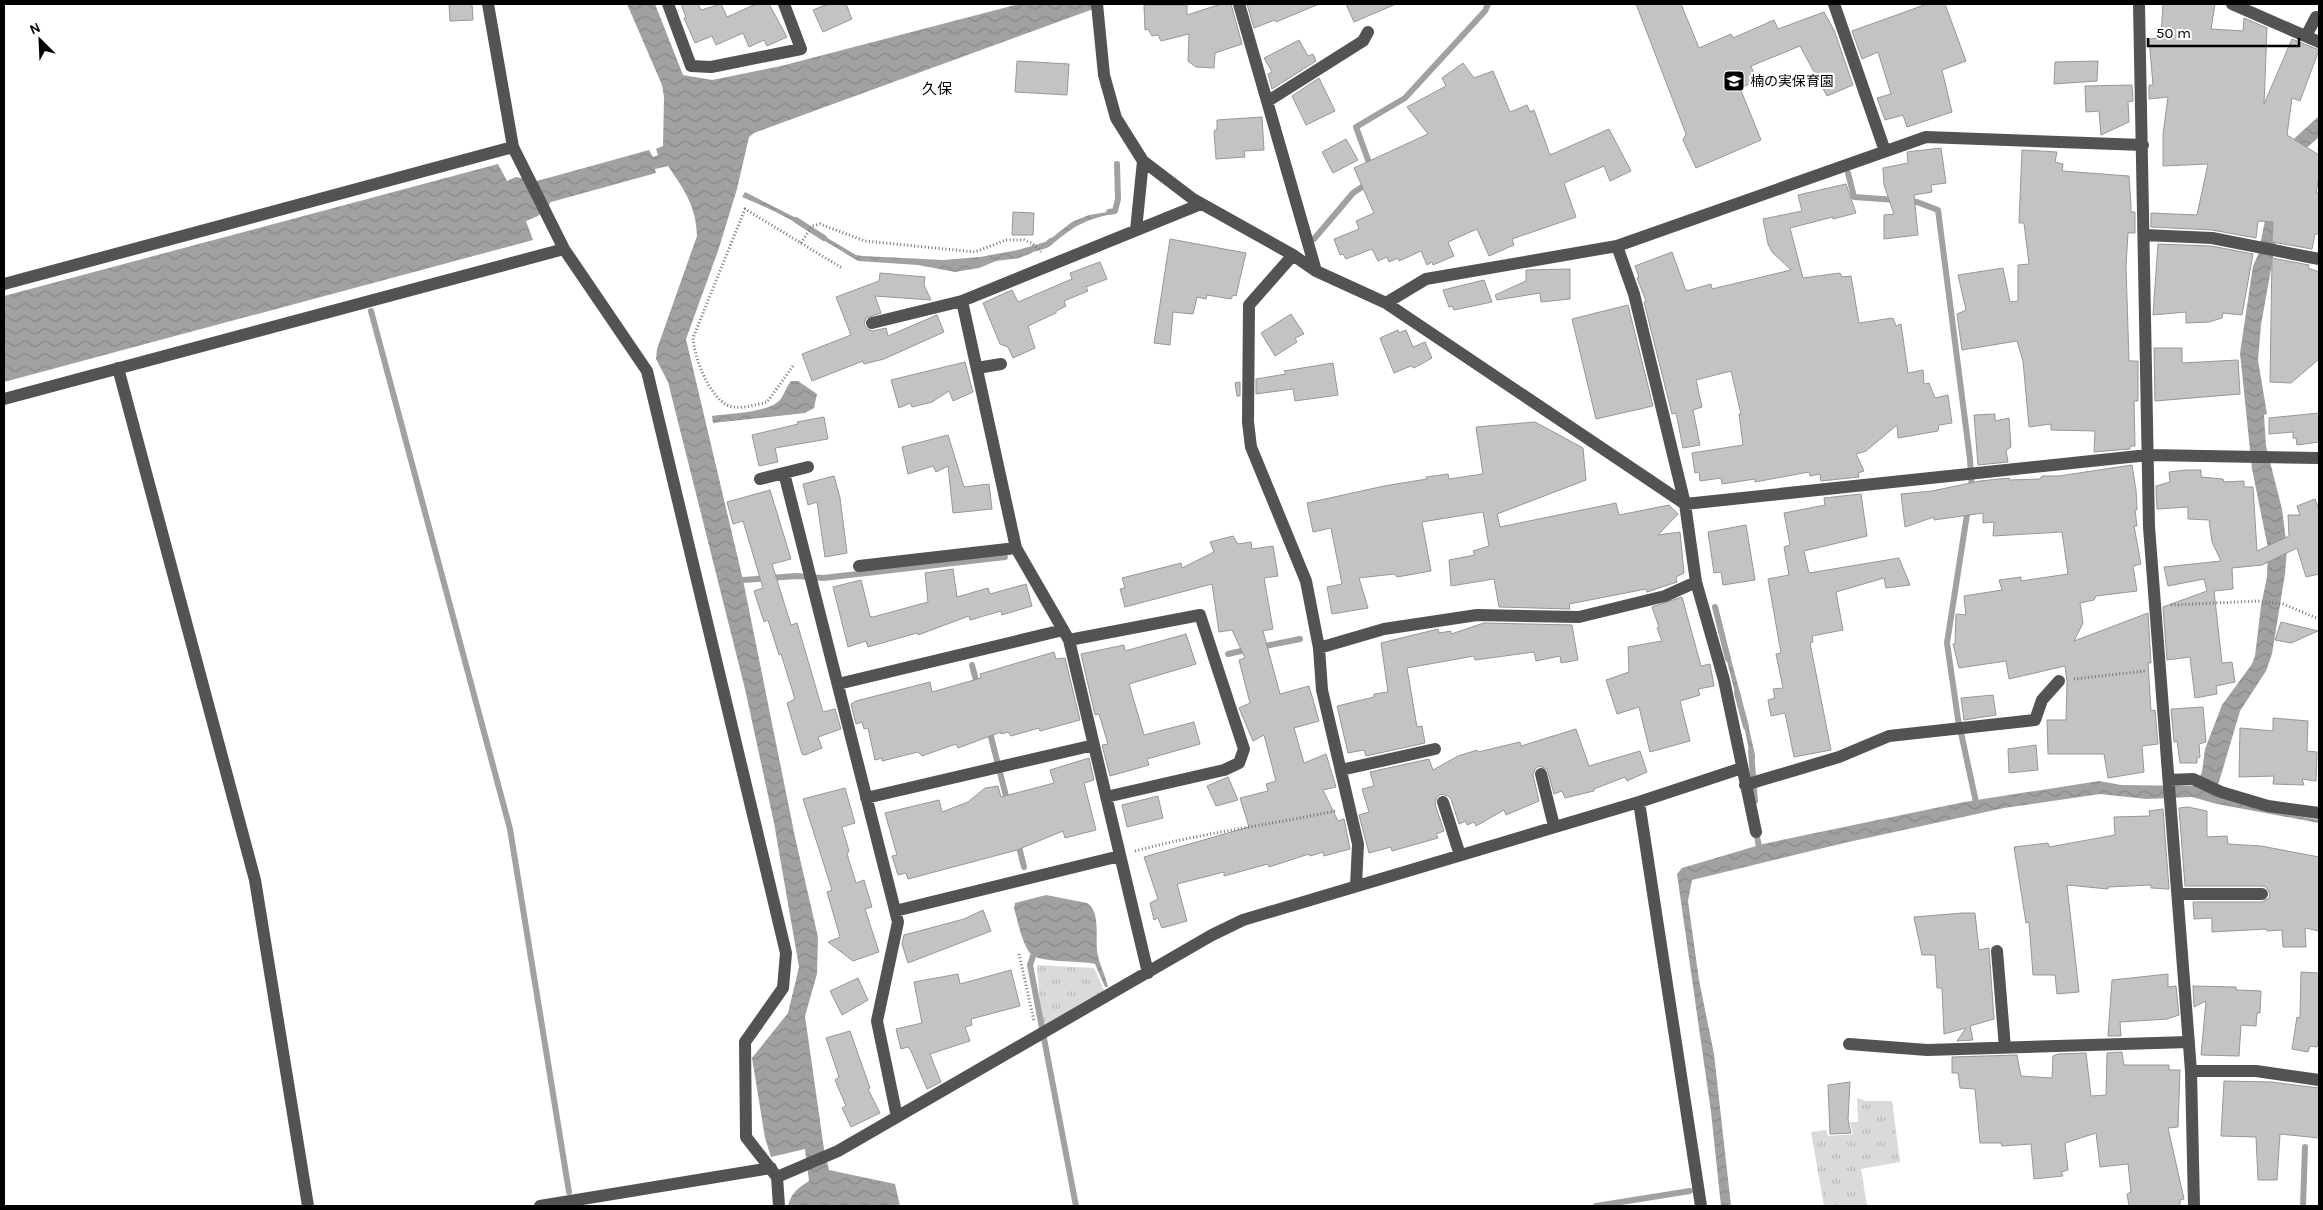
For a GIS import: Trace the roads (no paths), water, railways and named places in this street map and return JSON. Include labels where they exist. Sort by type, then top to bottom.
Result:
[{"type":"street","points":[[488,4],[513,147],[564,249],[648,372],[786,953],[783,988],[745,1042],[746,1137],[774,1172],[779,1206]]},
{"type":"street","points":[[668,4],[692,66],[711,68],[801,49],[784,4]]},
{"type":"street","points":[[1097,4],[1104,75],[1116,118],[1143,161],[1201,204],[1293,255],[1316,271],[1386,303],[1686,504],[2148,455],[2319,458]]},
{"type":"street","points":[[1239,4],[1316,271]]},
{"type":"street","points":[[1834,4],[1885,151]]},
{"type":"street","points":[[2139,4],[2143,145],[2148,527],[2191,1071],[2194,1206]]},
{"type":"street","points":[[2232,4],[2319,42]]},
{"type":"street","points":[[2306,36],[2316,17]]},
{"type":"street","points":[[1268,101],[1363,41],[1368,32]]},
{"type":"street","points":[[1386,303],[1426,279],[1617,246],[1926,137],[2143,145]]},
{"type":"street","points":[[4,284],[513,147]]},
{"type":"street","points":[[1136,230],[1143,161]]},
{"type":"street","points":[[872,323],[962,301],[1201,204]]},
{"type":"street","points":[[2144,235],[2212,238],[2319,259]]},
{"type":"street","points":[[1617,246],[1634,294],[1686,504],[1696,582],[1724,680],[1756,832]]},
{"type":"street","points":[[4,399],[564,249]]},
{"type":"street","points":[[1293,255],[1249,305],[1248,422],[1251,447],[1306,581],[1319,648],[1322,690],[1358,844],[1356,886]]},
{"type":"street","points":[[962,301],[1016,548],[1066,635],[1148,973]]},
{"type":"street","points":[[977,368],[1001,364]]},
{"type":"street","points":[[118,368],[254,880],[308,1206]]},
{"type":"street","points":[[760,479],[808,468]]},
{"type":"street","points":[[784,473],[898,922],[877,1021],[897,1117]]},
{"type":"street","points":[[859,566],[1016,548]]},
{"type":"street","points":[[1319,648],[1384,629],[1478,615],[1579,617],[1665,596],[1696,582]]},
{"type":"street","points":[[838,684],[1066,635],[1200,615],[1244,749],[1240,763],[1224,770],[1106,797]]},
{"type":"street","points":[[1745,785],[1839,757],[1889,736],[2035,720],[2042,700],[2059,681]]},
{"type":"street","points":[[866,798],[1094,746]]},
{"type":"street","points":[[1341,770],[1435,749]]},
{"type":"street","points":[[540,1206],[774,1172],[838,1151],[1212,935],[1243,920],[1639,802],[1742,768]]},
{"type":"street","points":[[1541,774],[1554,826]]},
{"type":"street","points":[[2169,780],[2193,779],[2221,792],[2268,806],[2319,813]]},
{"type":"street","points":[[1443,802],[1460,855]]},
{"type":"street","points":[[1639,802],[1701,1206]]},
{"type":"street","points":[[895,911],[1120,856]]},
{"type":"street","points":[[2178,894],[2262,894]]},
{"type":"street","points":[[1997,950],[2005,1048]]},
{"type":"street","points":[[1849,1044],[1927,1050],[2189,1042]]},
{"type":"street","points":[[2191,1071],[2256,1071],[2319,1080]]},
{"type":"water","points":[[627,4],[655,4],[683,75],[712,80],[781,66],[1019,4],[1107,4],[754,133],[749,137],[737,189],[718,251],[686,339],[743,580],[795,837],[818,937],[817,974],[805,1016],[824,1149],[829,1170],[895,1184],[900,1206],[788,1206],[796,1191],[809,1181],[805,1149],[771,1157],[765,1138],[752,1058],[788,1013],[799,967],[774,823],[745,689],[668,382],[656,359],[657,349],[697,236],[692,207],[680,183],[668,166],[655,169],[656,173],[551,202],[538,216],[526,221],[533,240],[4,382],[4,296],[498,164],[507,181],[516,177],[537,181],[649,150],[653,157],[658,155],[656,149],[663,146],[664,97],[662,85]]},
{"type":"water","points":[[2319,116],[2319,137],[2302,152],[2276,241],[2261,325],[2258,360],[2267,414],[2264,415],[2266,446],[2282,509],[2287,548],[2285,574],[2272,654],[2266,671],[2240,711],[2219,782],[2211,794],[2270,811],[2319,820],[2319,823],[2217,804],[2192,797],[2146,799],[2100,794],[2004,808],[1844,843],[1692,880],[1688,901],[1699,980],[1714,1054],[1731,1206],[1721,1206],[1711,1112],[1677,874],[1682,868],[1763,844],[1964,802],[2099,781],[2121,785],[2195,786],[2202,772],[2205,749],[2222,705],[2252,664],[2255,656],[2261,606],[2267,577],[2268,548],[2252,469],[2240,353],[2253,266],[2258,255],[2276,166],[2285,147]]},
{"type":"water","points":[[745,192],[804,222],[802,226],[742,197]]},
{"type":"water","points":[[1114,211],[1117,213],[1080,224],[1049,247],[1044,244],[1072,222],[1089,215]]},
{"type":"water","points":[[819,233],[856,255],[863,256],[943,260],[980,257],[1028,248],[1032,253],[1019,258],[996,261],[979,268],[955,272],[918,265],[858,261],[817,236]]},
{"type":"water","points":[[791,381],[798,381],[817,394],[814,408],[805,413],[713,423],[712,416],[747,412],[773,405],[781,399]]},
{"type":"water","points":[[1729,652],[1742,700],[1737,701],[1725,653]]},
{"type":"water","points":[[1747,720],[1755,755],[1755,759],[1751,760],[1743,721]]},
{"type":"water","points":[[1046,895],[1087,903],[1092,907],[1096,920],[1098,956],[1108,987],[1105,987],[1095,964],[1049,960],[1033,956],[1029,952],[1020,930],[1014,908],[1015,903]]},
{"type":"waterway","points":[[1371,168],[1356,127],[1405,98],[1485,11],[1488,4]]},
{"type":"waterway","points":[[1109,212],[1115,211],[1118,199],[1117,164]]},
{"type":"waterway","points":[[1848,173],[1854,197],[1896,200]]},
{"type":"waterway","points":[[1314,239],[1353,193],[1368,183]]},
{"type":"waterway","points":[[1908,201],[1917,202],[1938,210],[1970,459],[1972,491]]},
{"type":"waterway","points":[[796,220],[824,238]]},
{"type":"waterway","points":[[1022,252],[1046,245],[1051,241]]},
{"type":"waterway","points":[[371,311],[510,829],[569,1192]]},
{"type":"waterway","points":[[1968,508],[1947,643],[1958,719],[1976,802]]},
{"type":"waterway","points":[[743,580],[797,576],[823,578],[1005,557]]},
{"type":"waterway","points":[[1715,607],[1728,659]]},
{"type":"waterway","points":[[1260,647],[1300,639]]},
{"type":"waterway","points":[[1228,654],[1250,649]]},
{"type":"waterway","points":[[972,665],[978,688]]},
{"type":"waterway","points":[[1737,693],[1746,727]]},
{"type":"waterway","points":[[989,729],[1008,804]]},
{"type":"waterway","points":[[1751,751],[1755,801]]},
{"type":"waterway","points":[[1756,831],[1759,847]]},
{"type":"waterway","points":[[1018,843],[1024,867]]},
{"type":"waterway","points":[[1033,956],[1030,965],[1076,1206]]},
{"type":"waterway","points":[[2303,1206],[2305,1147]]},
{"type":"waterway","points":[[1596,1206],[1690,1191]]},
{"type":"place","name":"楠の実保育園","points":[[1734,81]]},
{"type":"district","name":"久保","points":[[937,89]]}]
